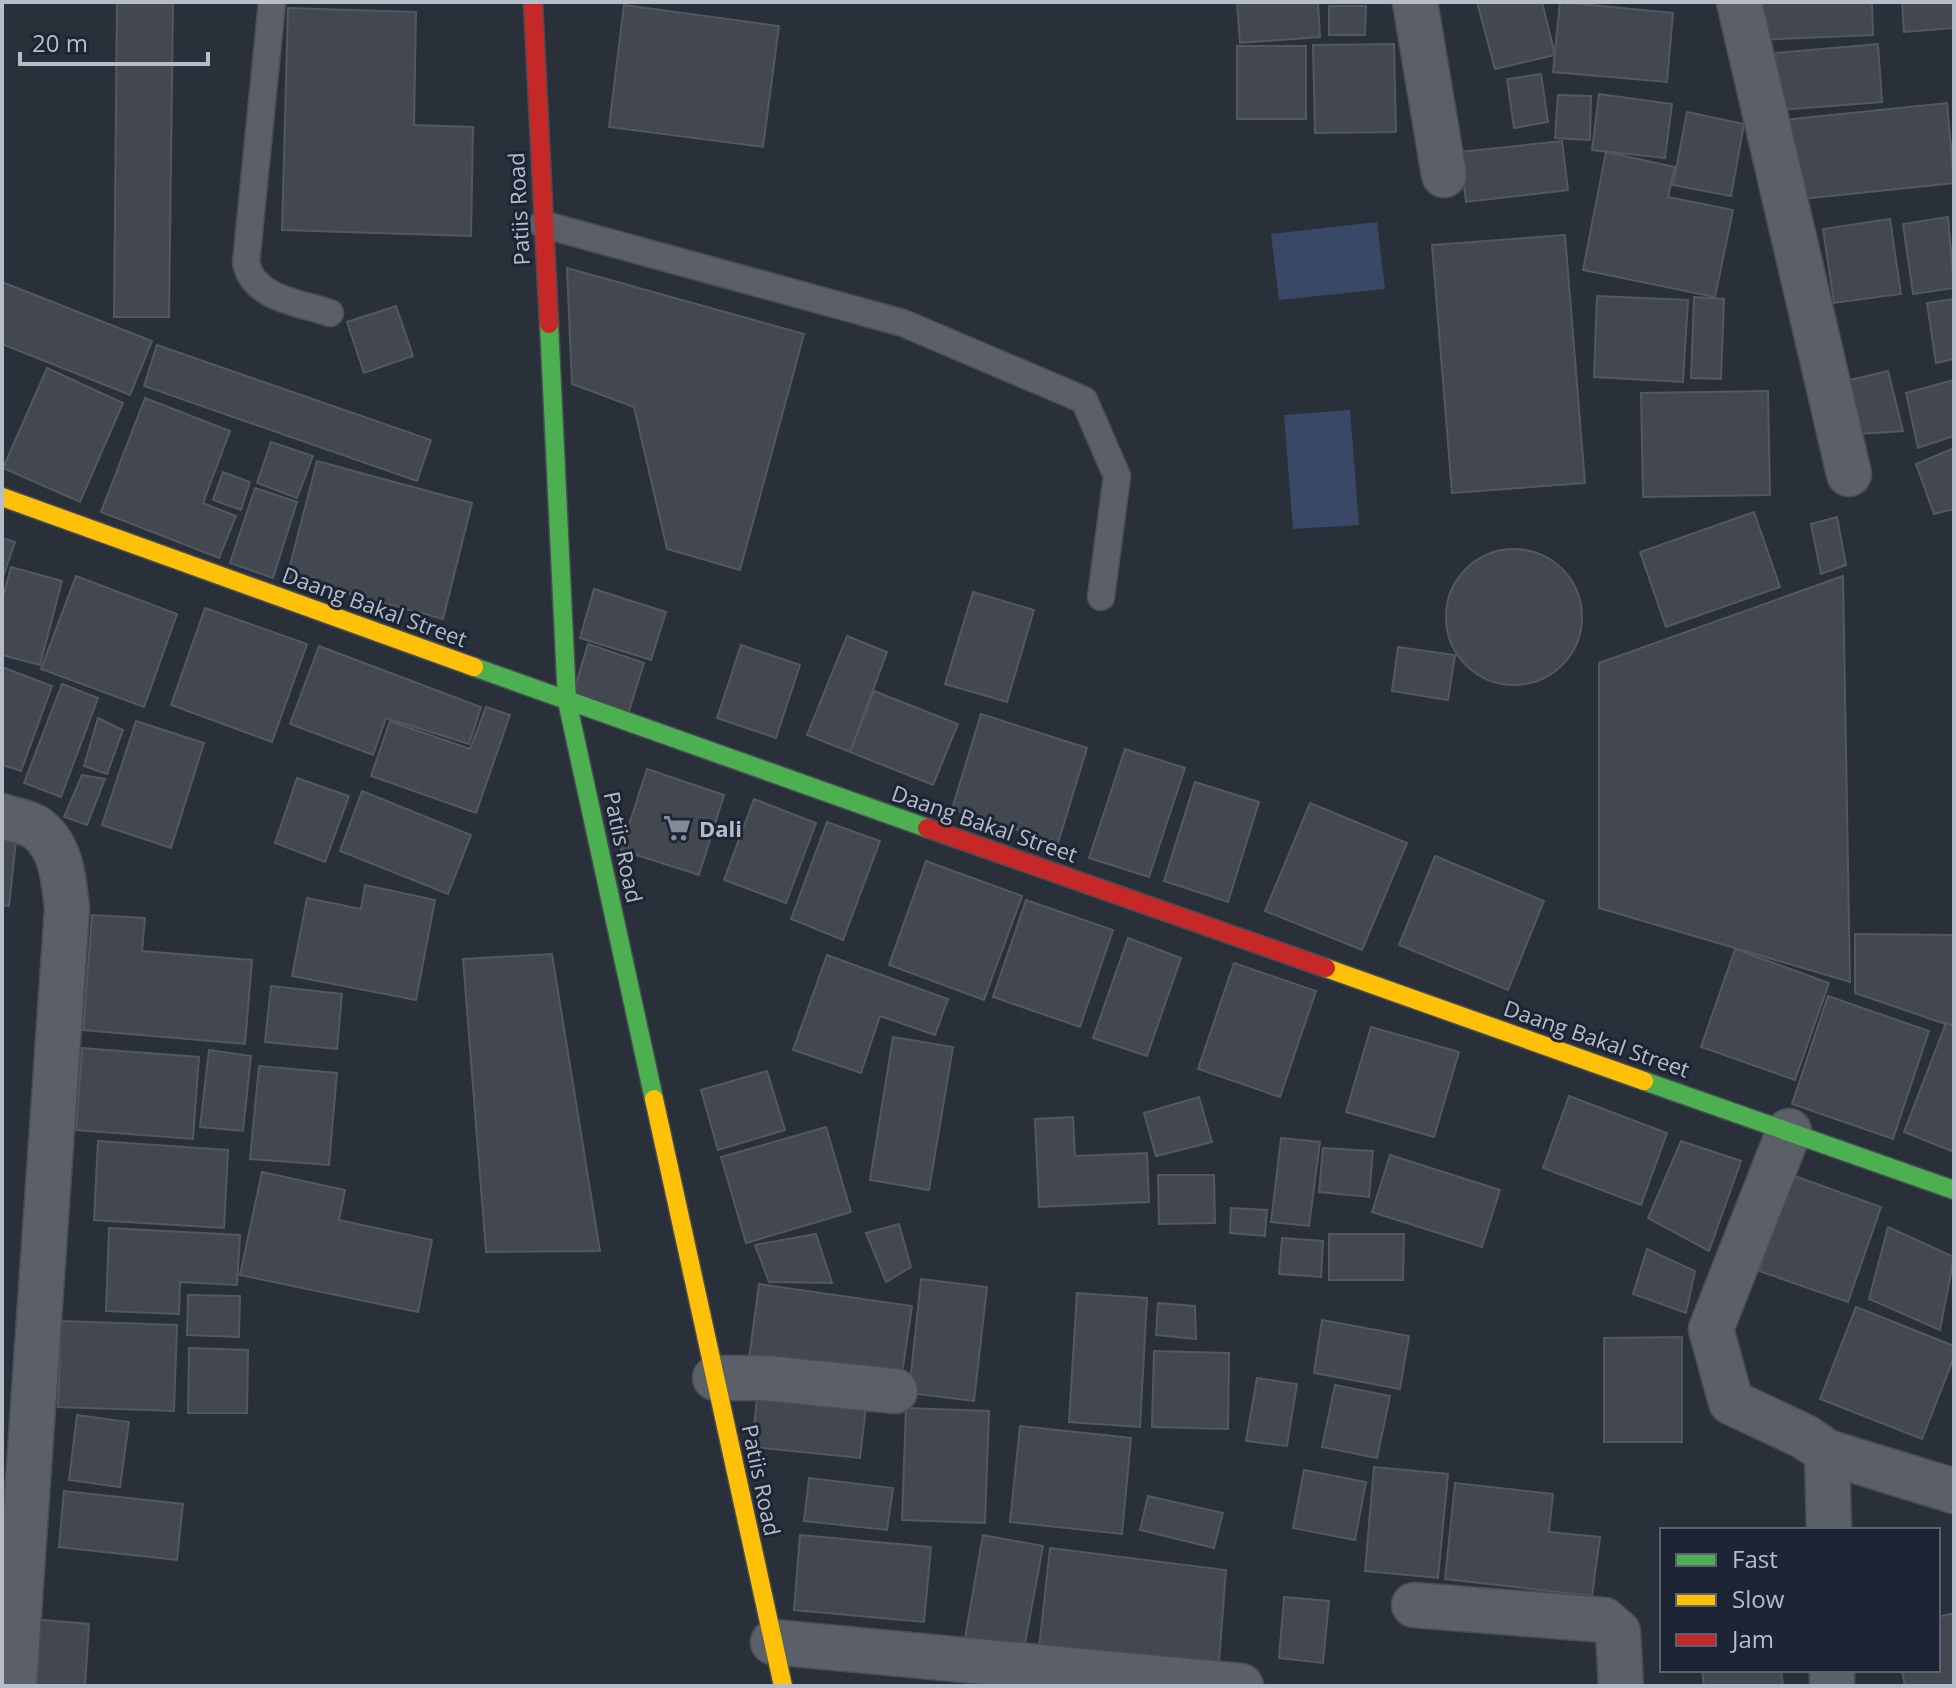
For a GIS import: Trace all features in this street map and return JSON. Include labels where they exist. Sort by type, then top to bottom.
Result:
[{"type":"street","name":"Patiis Road","points":[[533,2],[567,701],[783,1686]]},
{"type":"street","points":[[1415,2],[1444,175]]},
{"type":"street","points":[[1739,2],[1849,474]]},
{"type":"street","name":"Daang Bakal Street","points":[[2,497],[567,701],[1954,1190]]},
{"type":"street","points":[[2,816],[37,828],[50,844],[63,868],[67,909],[14,1686]]},
{"type":"street","points":[[1789,1131],[1711,1329],[1731,1402],[1805,1437],[1827,1452],[1954,1491]]},
{"type":"street","points":[[715,1378],[765,1378],[895,1391]]},
{"type":"street","points":[[1827,1452],[1829,1528]]},
{"type":"street","points":[[1414,1605],[1604,1620],[1618,1632],[1621,1686]]},
{"type":"street","points":[[773,1642],[1241,1686]]},
{"type":"lane","points":[[272,2],[246,263],[249,277],[264,291],[330,313]]},
{"type":"lane","points":[[542,224],[903,323],[1084,400],[1117,476],[1101,597]]},
{"type":"water","points":[[1377,222],[1385,289],[1279,300],[1271,234]]},
{"type":"water","points":[[1350,410],[1359,525],[1293,529],[1284,415]]},
{"type":"building","points":[[117,2],[173,2],[169,317],[114,317]]},
{"type":"building","points":[[1237,2],[1318,2],[1320,37],[1240,43]]},
{"type":"building","points":[[1477,2],[1542,2],[1555,55],[1495,69]]},
{"type":"building","points":[[1560,2],[1673,13],[1667,82],[1553,72]]},
{"type":"building","points":[[1755,2],[1872,2],[1873,35],[1757,40]]},
{"type":"building","points":[[1902,2],[1954,2],[1954,28],[1904,32]]},
{"type":"building","points":[[624,5],[779,26],[763,147],[609,127]]},
{"type":"building","points":[[1329,6],[1366,6],[1365,35],[1329,35]]},
{"type":"building","points":[[288,8],[416,12],[414,125],[473,127],[471,236],[282,230]]},
{"type":"building","points":[[1394,44],[1396,132],[1315,133],[1313,45]]},
{"type":"building","points":[[1878,44],[1882,102],[1780,110],[1775,53]]},
{"type":"building","points":[[1237,46],[1306,46],[1306,119],[1237,119]]},
{"type":"building","points":[[1541,74],[1548,122],[1514,128],[1507,79]]},
{"type":"building","points":[[1599,94],[1672,104],[1665,158],[1592,150]]},
{"type":"building","points":[[1558,95],[1591,96],[1590,140],[1555,138]]},
{"type":"building","points":[[1947,103],[1954,183],[1793,200],[1784,120]]},
{"type":"building","points":[[1687,112],[1744,124],[1731,196],[1673,185]]},
{"type":"building","points":[[1562,141],[1568,190],[1466,202],[1460,152]]},
{"type":"building","points":[[1606,152],[1675,167],[1668,197],[1733,210],[1715,297],[1583,270]]},
{"type":"building","points":[[1948,217],[1954,288],[1913,294],[1903,224]]},
{"type":"building","points":[[1890,219],[1901,294],[1834,303],[1823,229]]},
{"type":"building","points":[[1565,235],[1585,483],[1452,493],[1432,245]]},
{"type":"building","points":[[567,268],[804,334],[740,570],[667,549],[634,407],[572,384]]},
{"type":"building","points":[[2,282],[152,341],[130,395],[2,344]]},
{"type":"building","points":[[1597,296],[1688,300],[1683,382],[1594,377]]},
{"type":"building","points":[[1694,297],[1724,299],[1721,379],[1691,378]]},
{"type":"building","points":[[1954,299],[1954,359],[1936,363],[1927,303]]},
{"type":"building","points":[[396,306],[413,356],[364,373],[347,322]]},
{"type":"building","points":[[157,345],[431,440],[417,481],[144,386]]},
{"type":"building","points":[[47,368],[123,403],[80,502],[3,468]]},
{"type":"building","points":[[1888,371],[1903,431],[1859,434],[1850,380]]},
{"type":"building","points":[[1953,380],[1954,436],[1918,448],[1906,393]]},
{"type":"building","points":[[1768,391],[1770,495],[1643,497],[1641,393]]},
{"type":"building","points":[[145,398],[230,431],[203,503],[236,516],[219,558],[101,512]]},
{"type":"building","points":[[271,442],[313,456],[297,498],[257,483]]},
{"type":"building","points":[[1954,448],[1954,509],[1934,514],[1916,464]]},
{"type":"building","points":[[317,461],[472,503],[443,619],[287,577]]},
{"type":"building","points":[[223,472],[250,482],[241,510],[213,500]]},
{"type":"building","points":[[255,488],[297,502],[273,578],[230,563]]},
{"type":"building","points":[[1754,512],[1780,587],[1666,627],[1640,552]]},
{"type":"building","points":[[1837,517],[1846,565],[1821,574],[1811,524]]},
{"type":"building","points":[[2,538],[15,542],[2,580]]},
{"type":"building","points":[[1514,549],[1540,555],[1562,569],[1576,591],[1582,617],[1576,643],[1562,665],[1540,679],[1514,685],[1488,679],[1466,665],[1452,643],[1446,617],[1452,591],[1466,569],[1488,555]]},
{"type":"building","points":[[11,567],[62,581],[40,665],[2,655],[2,601]]},
{"type":"building","points":[[76,576],[177,614],[144,707],[41,669]]},
{"type":"building","points":[[1843,576],[1850,982],[1599,908],[1599,663]]},
{"type":"building","points":[[594,589],[666,612],[651,660],[580,638]]},
{"type":"building","points":[[973,592],[1034,610],[1007,702],[945,684]]},
{"type":"building","points":[[205,608],[307,644],[272,742],[171,705]]},
{"type":"building","points":[[847,636],[887,652],[850,752],[807,735]]},
{"type":"building","points":[[588,644],[644,663],[628,714],[572,697]]},
{"type":"building","points":[[741,645],[800,665],[776,738],[717,718]]},
{"type":"building","points":[[319,646],[481,707],[469,744],[386,718],[373,755],[290,724]]},
{"type":"building","points":[[1398,647],[1455,655],[1448,700],[1392,691]]},
{"type":"building","points":[[2,667],[52,686],[21,771],[2,765]]},
{"type":"building","points":[[62,684],[98,698],[61,797],[24,783]]},
{"type":"building","points":[[874,691],[958,724],[933,785],[850,752]]},
{"type":"building","points":[[486,707],[510,715],[476,813],[371,776],[390,721],[470,749]]},
{"type":"building","points":[[981,714],[1087,748],[1058,843],[952,809]]},
{"type":"building","points":[[98,718],[123,730],[107,774],[84,766]]},
{"type":"building","points":[[136,721],[204,743],[171,848],[102,825]]},
{"type":"building","points":[[1125,749],[1185,768],[1149,877],[1089,858]]},
{"type":"building","points":[[647,769],[724,795],[699,875],[621,850]]},
{"type":"building","points":[[82,775],[105,779],[87,825],[64,817]]},
{"type":"building","points":[[297,778],[349,796],[325,862],[275,843]]},
{"type":"building","points":[[1195,782],[1259,802],[1228,902],[1164,881]]},
{"type":"building","points":[[362,791],[471,835],[448,894],[340,851]]},
{"type":"building","points":[[754,799],[816,823],[786,903],[724,880]]},
{"type":"building","points":[[1310,803],[1407,843],[1362,950],[1265,911]]},
{"type":"building","points":[[827,822],[880,841],[843,940],[791,919]]},
{"type":"building","points":[[2,829],[17,831],[9,906],[2,905]]},
{"type":"building","points":[[1435,856],[1544,901],[1508,990],[1399,945]]},
{"type":"building","points":[[926,861],[1022,896],[984,1000],[889,965]]},
{"type":"building","points":[[365,885],[435,900],[416,1000],[292,976],[307,898],[361,909]]},
{"type":"building","points":[[1026,900],[1113,930],[1080,1027],[993,997]]},
{"type":"building","points":[[92,915],[145,918],[142,951],[252,960],[245,1044],[83,1030]]},
{"type":"building","points":[[1855,934],[1954,935],[1954,1027],[1855,993]]},
{"type":"building","points":[[1128,938],[1181,958],[1147,1056],[1093,1038]]},
{"type":"building","points":[[1735,949],[1829,983],[1795,1080],[1701,1047]]},
{"type":"building","points":[[552,954],[600,1251],[486,1252],[463,959]]},
{"type":"building","points":[[827,955],[948,999],[935,1035],[880,1016],[861,1073],[793,1050]]},
{"type":"building","points":[[1234,963],[1316,991],[1280,1097],[1198,1069]]},
{"type":"building","points":[[271,986],[342,994],[337,1049],[265,1042]]},
{"type":"building","points":[[1828,996],[1929,1031],[1893,1139],[1792,1104]]},
{"type":"building","points":[[1946,1023],[1954,1026],[1954,1152],[1904,1132]]},
{"type":"building","points":[[1371,1027],[1459,1052],[1434,1137],[1346,1112]]},
{"type":"building","points":[[893,1037],[953,1047],[929,1190],[870,1180]]},
{"type":"building","points":[[82,1048],[199,1057],[193,1139],[76,1130]]},
{"type":"building","points":[[209,1050],[251,1056],[243,1131],[200,1127]]},
{"type":"building","points":[[259,1066],[337,1073],[329,1165],[250,1159]]},
{"type":"building","points":[[767,1071],[785,1130],[718,1150],[701,1090]]},
{"type":"building","points":[[1569,1096],[1667,1133],[1641,1205],[1543,1168]]},
{"type":"building","points":[[1199,1097],[1212,1142],[1156,1156],[1144,1113]]},
{"type":"building","points":[[1073,1117],[1075,1156],[1147,1153],[1149,1202],[1039,1207],[1035,1119]]},
{"type":"building","points":[[826,1127],[851,1212],[746,1243],[721,1157]]},
{"type":"building","points":[[1281,1138],[1320,1142],[1309,1226],[1271,1222]]},
{"type":"building","points":[[98,1141],[228,1150],[224,1228],[94,1220]]},
{"type":"building","points":[[1681,1141],[1741,1161],[1709,1251],[1648,1218]]},
{"type":"building","points":[[1323,1148],[1373,1151],[1369,1197],[1319,1192]]},
{"type":"building","points":[[1390,1155],[1500,1190],[1482,1247],[1372,1212]]},
{"type":"building","points":[[262,1172],[345,1190],[339,1220],[432,1240],[418,1312],[240,1275]]},
{"type":"building","points":[[1158,1175],[1214,1175],[1215,1223],[1159,1224]]},
{"type":"building","points":[[1792,1175],[1881,1207],[1848,1302],[1759,1271]]},
{"type":"building","points":[[1231,1208],[1267,1210],[1265,1236],[1230,1233]]},
{"type":"building","points":[[899,1224],[911,1267],[886,1282],[866,1233]]},
{"type":"building","points":[[1888,1227],[1954,1257],[1940,1330],[1869,1299]]},
{"type":"building","points":[[109,1228],[240,1235],[237,1285],[180,1282],[179,1314],[106,1311]]},
{"type":"building","points":[[816,1234],[832,1283],[769,1282],[755,1245]]},
{"type":"building","points":[[1329,1234],[1404,1234],[1403,1280],[1329,1280]]},
{"type":"building","points":[[1282,1238],[1323,1241],[1321,1277],[1279,1274]]},
{"type":"building","points":[[1647,1249],[1695,1271],[1686,1313],[1633,1294]]},
{"type":"building","points":[[921,1279],[987,1287],[974,1401],[909,1393]]},
{"type":"building","points":[[759,1284],[912,1306],[901,1381],[749,1359]]},
{"type":"building","points":[[1077,1293],[1147,1298],[1140,1427],[1069,1422]]},
{"type":"building","points":[[188,1295],[240,1296],[239,1337],[187,1335]]},
{"type":"building","points":[[1158,1303],[1195,1306],[1196,1339],[1156,1335]]},
{"type":"building","points":[[1856,1307],[1954,1346],[1954,1357],[1922,1439],[1820,1399]]},
{"type":"building","points":[[1322,1320],[1409,1336],[1400,1389],[1314,1373]]},
{"type":"building","points":[[61,1321],[177,1325],[174,1411],[58,1407]]},
{"type":"building","points":[[1682,1337],[1682,1442],[1604,1442],[1604,1338]]},
{"type":"building","points":[[189,1348],[248,1350],[247,1413],[188,1413]]},
{"type":"building","points":[[1154,1351],[1229,1353],[1228,1429],[1152,1427]]},
{"type":"building","points":[[1257,1378],[1297,1384],[1287,1446],[1246,1441]]},
{"type":"building","points":[[1335,1385],[1390,1396],[1377,1458],[1322,1447]]},
{"type":"building","points":[[758,1387],[867,1399],[860,1458],[752,1447]]},
{"type":"building","points":[[906,1408],[989,1411],[985,1523],[902,1520]]},
{"type":"building","points":[[77,1415],[129,1422],[120,1487],[69,1480]]},
{"type":"building","points":[[1020,1426],[1131,1438],[1122,1534],[1010,1522]]},
{"type":"building","points":[[1374,1467],[1448,1474],[1438,1578],[1365,1571]]},
{"type":"building","points":[[1304,1470],[1366,1482],[1355,1540],[1293,1528]]},
{"type":"building","points":[[809,1478],[893,1488],[887,1530],[804,1521]]},
{"type":"building","points":[[1455,1483],[1553,1494],[1549,1532],[1600,1537],[1592,1596],[1445,1579]]},
{"type":"building","points":[[64,1491],[183,1504],[177,1560],[59,1547]]},
{"type":"building","points":[[1148,1496],[1223,1513],[1214,1548],[1140,1530]]},
{"type":"building","points":[[800,1535],[931,1547],[924,1622],[794,1610]]},
{"type":"building","points":[[983,1535],[1043,1546],[1024,1649],[965,1638]]},
{"type":"building","points":[[1050,1548],[1226,1570],[1218,1675],[1038,1657]]},
{"type":"building","points":[[1284,1597],[1329,1601],[1323,1663],[1279,1658]]},
{"type":"building","points":[[1954,1613],[1954,1686],[1905,1686],[1902,1672],[1940,1672],[1940,1616]]},
{"type":"building","points":[[32,1619],[89,1624],[85,1686],[27,1686]]},
{"type":"building","points":[[1702,1672],[1781,1672],[1783,1686],[1704,1686]]},
{"type":"traffic: fast","points":[[549,324],[567,701],[654,1099]]},
{"type":"traffic: fast","points":[[474,667],[927,828]]},
{"type":"traffic: fast","points":[[1644,1081],[1954,1190]]},
{"type":"traffic: slow","points":[[2,497],[474,667]]},
{"type":"traffic: slow","points":[[1326,968],[1644,1081]]},
{"type":"traffic: slow","points":[[654,1099],[783,1686]]},
{"type":"traffic: jam","points":[[533,2],[549,324]]},
{"type":"traffic: jam","points":[[927,828],[1326,968]]},
{"type":"place","name":"Dali","points":[[677,828]]}]
